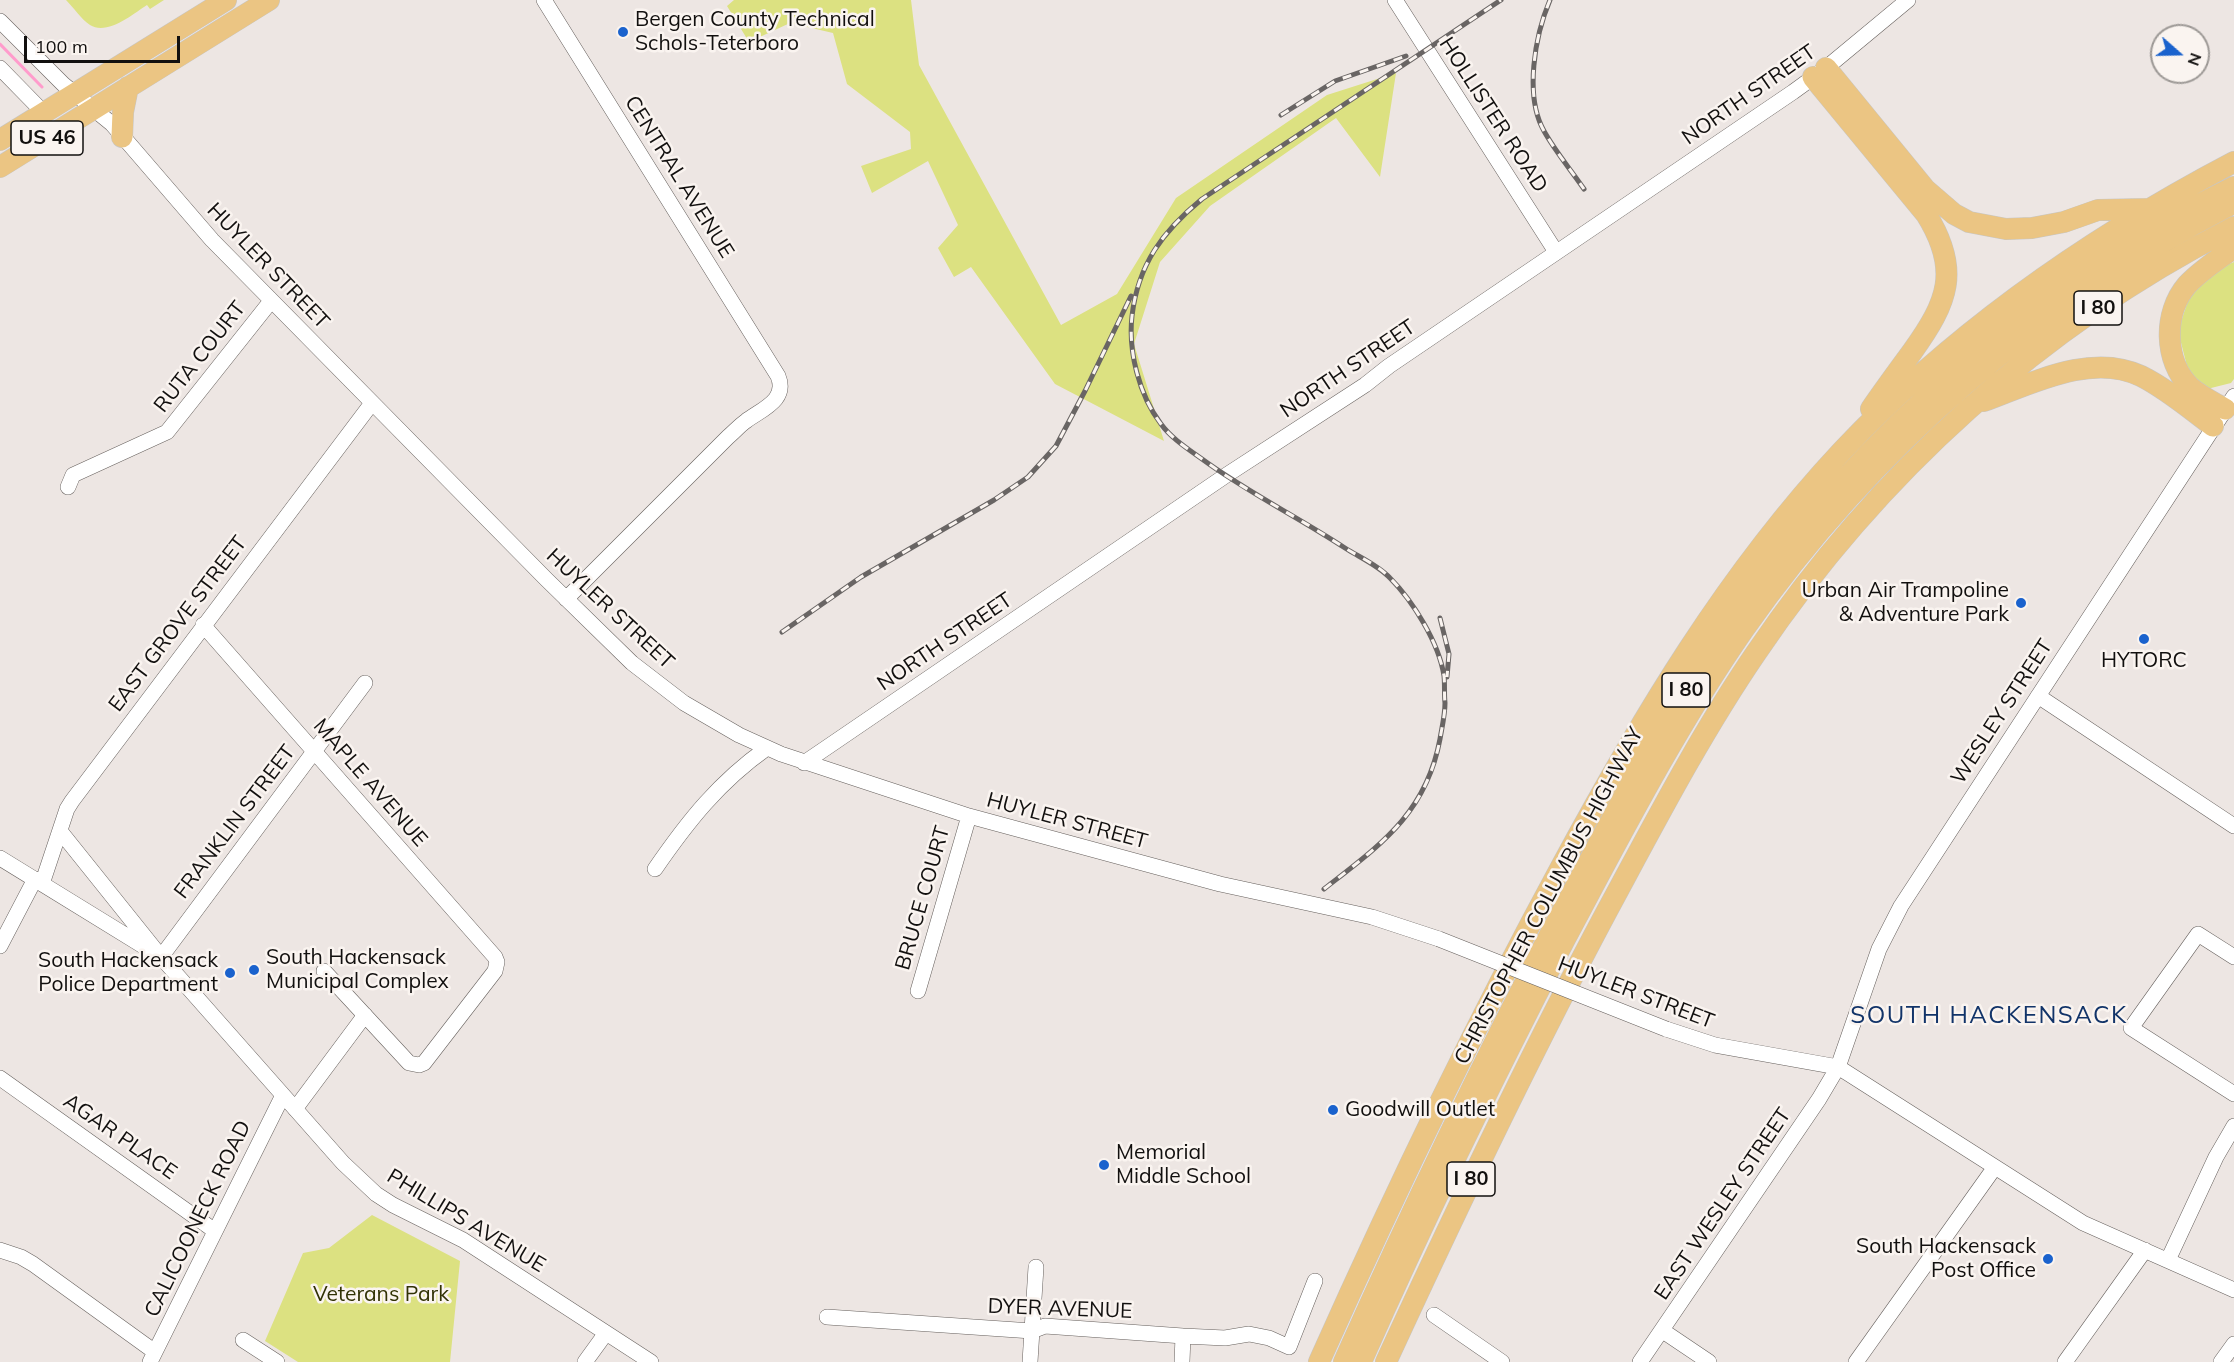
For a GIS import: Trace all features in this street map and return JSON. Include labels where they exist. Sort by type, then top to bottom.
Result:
[{"type":"highway","name":"US 46","points":[[0,140],[226,0]]},
{"type":"highway","points":[[93,109],[111,86],[185,38],[233,0]]},
{"type":"highway","name":"US 46","points":[[0,167],[269,0]]},
{"type":"highway","points":[[1820,72],[1925,189],[1954,214],[1969,222],[2006,230],[2064,222],[2098,210],[2147,209]]},
{"type":"highway","points":[[1820,72],[1926,214],[1940,240],[1946,269],[1945,291],[1934,319],[1831,463]]},
{"type":"highway","points":[[122,137],[123,112],[128,87]]},
{"type":"highway","points":[[0,154],[56,119],[75,94]]},
{"type":"highway","name":"CHRISTOPHER COLUMBUS HIGHWAY","points":[[1319,1362],[1391,1204],[1538,908],[1657,698],[1709,617],[1775,528],[1831,463],[1892,401],[1970,333],[2025,290],[2082,250],[2147,209],[2234,162]]},
{"type":"highway","name":"CHRISTOPHER COLUMBUS HIGHWAY","points":[[1344,1362],[1428,1179],[1565,907],[1676,707],[1760,581],[1807,522],[1858,465],[1911,411],[1968,361],[2028,314],[2090,270],[2155,229],[2234,187]]},
{"type":"highway","name":"CHRISTOPHER COLUMBUS HIGHWAY","points":[[1361,1362],[1461,1145],[1590,893],[1701,696],[1742,632],[1786,572],[1834,513],[1886,458],[1997,356],[2120,268],[2234,203]]},
{"type":"highway","name":"I 80","points":[[1386,1362],[1461,1200],[1561,999],[1640,850],[1718,712],[1775,625],[1844,536],[1894,481],[1973,405],[2033,355],[2094,311],[2165,265],[2234,227]]},
{"type":"highway","points":[[2224,410],[2190,386],[2179,373],[2171,356],[2169,336],[2177,301],[2186,286],[2234,248]]},
{"type":"highway","points":[[1973,405],[2061,374],[2104,368],[2139,375],[2156,385],[2224,410]]},
{"type":"street","name":"CENTRAL AVENUE","points":[[544,0],[778,376],[781,389],[778,397],[770,406],[744,422],[566,599]]},
{"type":"street","name":"HOLLISTER ROAD","points":[[1395,0],[1556,252]]},
{"type":"street","name":"NORTH STREET","points":[[804,763],[1225,476],[1365,385],[1389,366],[1820,72],[1908,0]]},
{"type":"street","name":"HUYLER STREET","points":[[0,21],[75,94],[112,124],[207,234],[271,301],[566,599],[632,663],[658,684],[720,725],[804,763],[969,816],[1220,884],[1372,916],[1439,939],[1666,1029],[1714,1045],[1838,1067],[2084,1223],[2234,1290]]},
{"type":"street","points":[[0,68],[44,113]]},
{"type":"street","name":"RUTA COURT","points":[[68,487],[74,475],[167,432],[271,301]]},
{"type":"street","name":"EAST GROVE STREET","points":[[0,946],[39,882],[72,801],[372,403]]},
{"type":"street","name":"WESLEY STREET","points":[[1838,1067],[1879,949],[1901,906],[2224,410]]},
{"type":"street","name":"MAPLE AVENUE","points":[[203,625],[495,957],[497,962],[495,971],[424,1063],[414,1065],[408,1062],[365,1015]]},
{"type":"street","name":"FRANKLIN STREET","points":[[161,957],[365,683]]},
{"type":"street","points":[[2038,696],[2234,825]]},
{"type":"street","points":[[655,869],[709,798],[726,780],[767,748]]},
{"type":"street","name":"BRUCE COURT","points":[[918,991],[969,816]]},
{"type":"street","name":"PHILLIPS AVENUE","points":[[60,831],[161,957],[350,1171],[376,1194],[393,1205],[463,1240],[651,1362]]},
{"type":"street","name":"PHILLIPS AVENUE","points":[[0,858],[161,957]]},
{"type":"street","points":[[2234,957],[2198,934],[2130,1028],[2234,1094]]},
{"type":"street","points":[[295,1109],[365,1015],[324,970]]},
{"type":"street","name":"EAST WESLEY STREET","points":[[1640,1362],[1794,1137],[1838,1067]]},
{"type":"street","name":"AGAR PLACE","points":[[0,1078],[215,1231]]},
{"type":"street","name":"CALICOONECK ROAD","points":[[153,1357],[283,1095]]},
{"type":"street","points":[[2168,1260],[2216,1157],[2234,1126]]},
{"type":"street","points":[[1856,1362],[1995,1167]]},
{"type":"street","points":[[0,1250],[33,1264],[153,1357]]},
{"type":"street","points":[[2065,1362],[2145,1250]]},
{"type":"street","points":[[1030,1362],[1036,1268]]},
{"type":"street","name":"DYER AVENUE","points":[[826,1317],[1032,1331],[1045,1326],[1225,1338],[1242,1334],[1258,1335],[1289,1347],[1316,1281]]},
{"type":"street","points":[[1434,1315],[1502,1362]]},
{"type":"street","points":[[1663,1331],[1709,1362]]},
{"type":"street","points":[[585,1362],[606,1333]]},
{"type":"street","points":[[1182,1362],[1183,1336]]},
{"type":"street","points":[[243,1340],[277,1362]]},
{"type":"street","points":[[2221,1362],[2234,1344]]},
{"type":"green space","points":[[66,0],[164,0],[150,9],[147,5],[112,26],[97,28],[81,17]]},
{"type":"green space","points":[[734,0],[911,0],[919,65],[1061,325],[1117,294],[1176,198],[1327,95],[1396,73],[1380,177],[1336,118],[1210,206],[1160,262],[1134,344],[1164,441],[1055,384],[971,267],[954,277],[938,248],[958,225],[928,161],[872,193],[861,166],[911,149],[910,132],[847,84],[833,33],[790,23],[749,42],[727,6]]},
{"type":"green space","points":[[2234,262],[2234,379],[2231,383],[2207,389],[2188,370],[2178,331],[2189,297],[2218,268]]},
{"type":"green space","name":"Veterans Park","points":[[372,1215],[460,1261],[450,1362],[298,1362],[265,1341],[303,1253],[329,1248]]},
{"type":"waterway","points":[[0,44],[42,87]]},
{"type":"railway","points":[[1324,889],[1364,858],[1398,826],[1424,788],[1433,765],[1444,716],[1444,679],[1437,650],[1416,610],[1385,573],[1219,471],[1180,443],[1165,429],[1147,400],[1137,372],[1131,329],[1135,297],[1147,265],[1164,236],[1202,199],[1501,0]]},
{"type":"railway","points":[[1550,0],[1536,48],[1534,101],[1544,131],[1584,189]]},
{"type":"railway","points":[[1281,115],[1335,81],[1406,56]]},
{"type":"railway","points":[[782,632],[861,577],[994,500],[1028,477],[1056,446],[1131,296]]},
{"type":"railway","points":[[1440,618],[1449,654],[1447,677]]},
{"type":"place","name":"Bergen County Technical Schols-Teterboro","points":[[623,32]]},
{"type":"place","name":"Urban Air Trampoline & Adventure Park","points":[[2021,603]]},
{"type":"place","name":"HYTORC","points":[[2144,639]]},
{"type":"place","name":"South Hackensack Municipal Complex","points":[[254,970]]},
{"type":"place","name":"South Hackensack Police Department","points":[[230,973]]},
{"type":"place","name":"Goodwill Outlet","points":[[1333,1110]]},
{"type":"place","name":"Memorial Middle School","points":[[1104,1165]]},
{"type":"place","name":"South Hackensack Post Office","points":[[2048,1259]]},
{"type":"district","name":"SOUTH HACKENSACK","points":[[1989,1016]]}]
